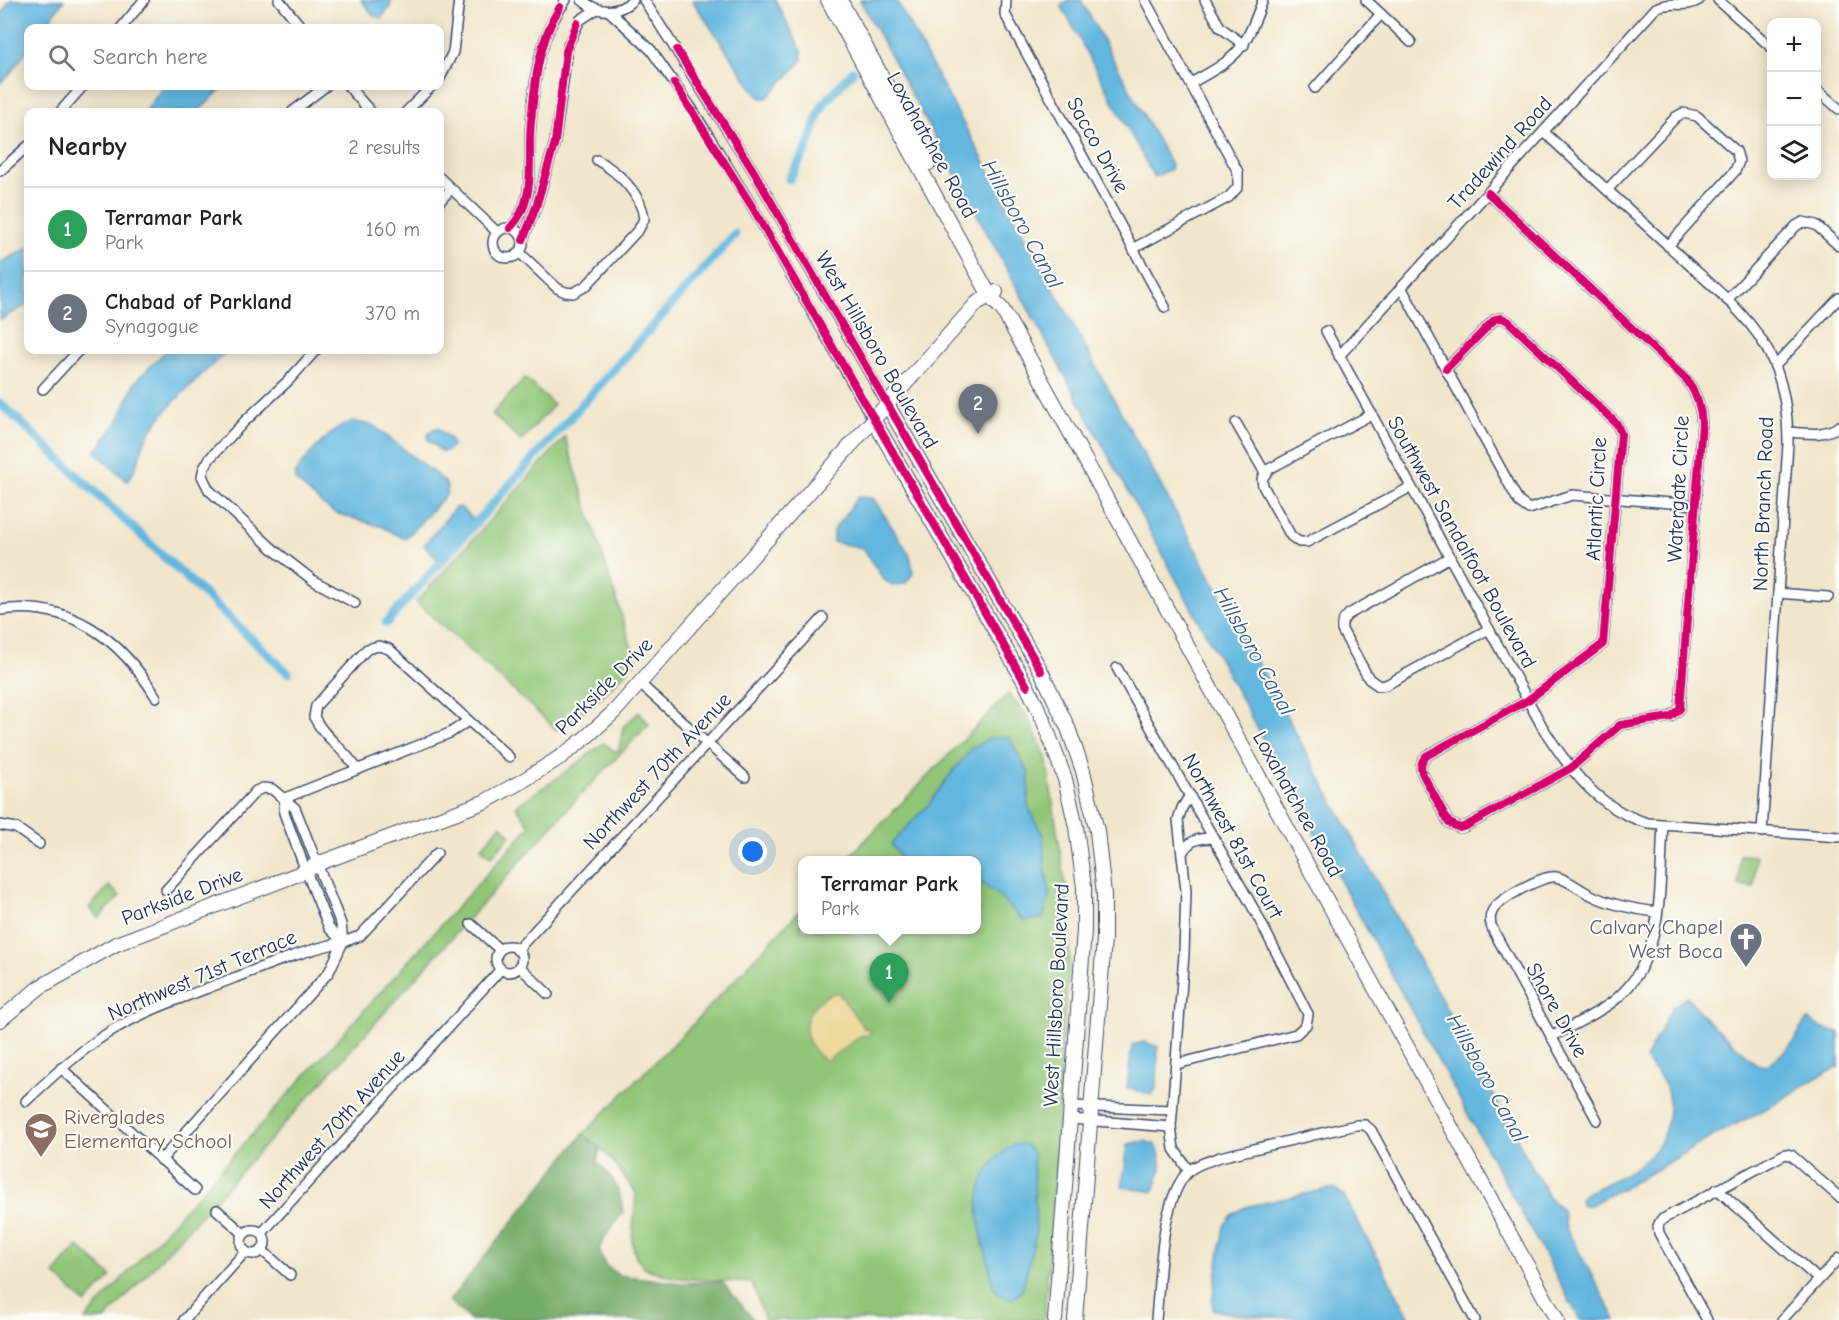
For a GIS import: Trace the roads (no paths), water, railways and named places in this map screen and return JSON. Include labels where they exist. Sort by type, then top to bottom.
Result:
[{"type":"street","points":[[125,24],[144,0]]},
{"type":"street","points":[[279,0],[299,24]]},
{"type":"street","points":[[444,70],[453,52],[459,0]]},
{"type":"street","points":[[510,228],[521,214],[528,193],[531,122],[542,46],[552,21],[566,0]]},
{"type":"street","points":[[582,0],[597,9],[609,11],[620,9],[633,0]]},
{"type":"street","name":"West Hillsboro Boulevard","points":[[644,0],[749,165],[1049,686],[1068,728],[1083,771],[1098,831],[1104,894],[1103,946],[1075,1320]]},
{"type":"street","name":"Loxahatchee Road","points":[[828,0],[994,293]]},
{"type":"street","name":"Loxahatchee Road","points":[[840,0],[1002,309],[1557,1320]]},
{"type":"street","name":"Sacco Drive","points":[[1006,0],[1005,14],[1166,307]]},
{"type":"street","points":[[1134,248],[1229,198],[1238,187],[1238,172],[1145,0]]},
{"type":"street","points":[[1205,0],[1220,27],[1244,45]]},
{"type":"street","points":[[1191,83],[1228,62],[1244,45],[1263,0]]},
{"type":"street","points":[[1365,0],[1411,42]]},
{"type":"street","name":"Tradewind Road","points":[[1340,356],[1656,8],[1668,2],[1688,4],[1699,0]]},
{"type":"street","points":[[1718,0],[1767,44]]},
{"type":"street","points":[[523,240],[518,232],[510,228],[497,232],[493,243],[498,254],[509,258],[519,253],[536,207],[555,142],[568,45],[580,20],[597,9]]},
{"type":"street","name":"West Hillsboro Boulevard","points":[[609,11],[651,50],[692,109],[753,208],[1027,686],[1043,719],[1065,779],[1079,841],[1085,903],[1055,1320]]},
{"type":"street","points":[[1315,88],[1381,14]]},
{"type":"street","points":[[64,108],[79,90]]},
{"type":"street","points":[[297,108],[321,90]]},
{"type":"street","points":[[352,90],[367,108]]},
{"type":"street","points":[[410,108],[428,90]]},
{"type":"street","points":[[1821,93],[1839,109]]},
{"type":"street","points":[[1607,190],[1676,117],[1683,113],[1697,116],[1736,151],[1739,164],[1735,171],[1668,246]]},
{"type":"street","name":"North Branch Road","points":[[1544,132],[1727,300],[1759,335],[1775,366],[1785,405],[1788,432],[1761,832]]},
{"type":"street","points":[[0,171],[24,150]]},
{"type":"street","points":[[519,253],[557,288],[573,293],[586,286],[639,229],[644,219],[641,206],[620,174],[597,160]]},
{"type":"street","points":[[444,182],[497,232]]},
{"type":"street","points":[[444,197],[451,189]]},
{"type":"street","name":"Watergate Circle","points":[[1488,193],[1691,385],[1700,405],[1696,505],[1680,709],[1670,717],[1620,725],[1571,768]]},
{"type":"street","points":[[1727,300],[1796,226],[1803,222],[1816,225],[1839,246]]},
{"type":"street","points":[[1401,287],[1523,507],[1535,508],[1572,495],[1696,505]]},
{"type":"street","name":"Parkside Drive","points":[[0,1020],[40,987],[116,944],[484,802],[524,780],[584,739],[614,712],[977,303],[994,293]]},
{"type":"street","points":[[1775,366],[1839,298]]},
{"type":"street","name":"Atlantic Circle","points":[[1446,369],[1495,319],[1502,318],[1508,321],[1617,424],[1621,434],[1603,644],[1528,700],[1426,756],[1420,767],[1449,823],[1460,828],[1571,768]]},
{"type":"street","name":"Southwest Sandalfoot Boulevard","points":[[1326,331],[1556,748],[1571,768],[1608,806],[1634,819],[1663,825],[1839,837]]},
{"type":"street","points":[[43,389],[75,354]]},
{"type":"street","points":[[312,354],[210,458],[202,476],[209,490],[274,550],[314,581],[355,603]]},
{"type":"street","points":[[1264,473],[1372,414]]},
{"type":"street","points":[[1236,423],[1264,473],[1263,486],[1295,541],[1307,542],[1411,487]]},
{"type":"street","points":[[1788,432],[1818,434],[1831,431],[1839,426]]},
{"type":"street","points":[[1450,557],[1344,618],[1342,624],[1348,640],[1369,679],[1379,686],[1386,685],[1489,629]]},
{"type":"street","points":[[1778,593],[1828,597]]},
{"type":"street","points":[[0,610],[27,607],[47,610],[89,626],[124,654],[141,672],[156,697]]},
{"type":"street","name":"Northwest 70th Avenue","points":[[517,950],[638,816],[823,618]]},
{"type":"street","points":[[357,769],[349,755],[320,729],[314,717],[316,706],[367,649],[379,646],[389,649],[509,757]]},
{"type":"street","name":"Northwest 81st Court","points":[[1117,668],[1256,913],[1308,1014],[1306,1025],[1296,1034],[1177,1064]]},
{"type":"street","points":[[639,683],[745,777]]},
{"type":"street","points":[[285,798],[450,733],[468,721]]},
{"type":"street","points":[[166,890],[256,791],[263,788],[272,789],[295,808],[324,916],[329,928],[343,942]]},
{"type":"street","points":[[1189,1171],[1174,1149],[1171,1127],[1184,954],[1186,890],[1178,820],[1190,795]]},
{"type":"street","points":[[161,1160],[329,972],[343,942],[341,924],[336,912],[287,821],[284,813],[285,798]]},
{"type":"street","points":[[287,821],[298,817]]},
{"type":"street","points":[[0,825],[16,828],[39,844]]},
{"type":"street","points":[[1551,1037],[1612,1002],[1628,987],[1648,956],[1655,934],[1663,825]]},
{"type":"street","points":[[1182,853],[1188,843],[1199,838],[1213,838]]},
{"type":"street","name":"Northwest 71st Terrace","points":[[26,1101],[61,1068],[112,1030],[143,1015],[309,949],[360,936],[437,853]]},
{"type":"street","name":"Shore Drive","points":[[1597,1120],[1493,930],[1491,916],[1495,906],[1500,902],[1541,879],[1554,877],[1605,901],[1657,912]]},
{"type":"street","points":[[324,916],[336,912]]},
{"type":"street","points":[[471,924],[500,950]]},
{"type":"street","points":[[510,947],[517,950],[521,956],[519,966],[513,971],[501,969],[496,962],[497,953],[510,947]]},
{"type":"street","points":[[519,966],[548,994]]},
{"type":"street","name":"Northwest 70th Avenue","points":[[262,1233],[501,969]]},
{"type":"street","points":[[61,1068],[195,1190]]},
{"type":"street","points":[[1071,1112],[1172,1110]]},
{"type":"street","points":[[1091,1113],[1171,1127]]},
{"type":"street","points":[[1156,1320],[1166,1220],[1176,1192],[1189,1171],[1199,1164],[1220,1157],[1356,1125],[1365,1125],[1371,1130],[1475,1320]]},
{"type":"street","points":[[1707,1320],[1659,1233],[1658,1226],[1665,1216],[1785,1154],[1791,1155],[1839,1197]]},
{"type":"street","points":[[1717,1189],[1818,1279]]},
{"type":"street","points":[[217,1210],[244,1234]]},
{"type":"street","points":[[253,1230],[262,1233],[266,1242],[263,1251],[252,1255],[245,1252],[241,1243],[244,1234],[253,1230]]},
{"type":"street","points":[[263,1251],[290,1275]]},
{"type":"street","points":[[184,1320],[245,1252]]},
{"type":"street","points":[[1782,1320],[1839,1258]]},
{"type":"water","points":[[10,0],[64,0],[46,24],[24,24],[24,54],[0,83],[0,17]]},
{"type":"water","points":[[361,0],[391,0],[390,8],[381,18],[374,16]]},
{"type":"water","points":[[692,0],[775,0],[802,51],[802,61],[767,98],[762,98],[756,94]]},
{"type":"water","name":"Hillsboro Canal","points":[[860,0],[896,0],[1551,1201],[1562,1211],[1565,1226],[1616,1320],[1580,1320]]},
{"type":"water","points":[[1069,0],[1081,0],[1171,165],[1171,169],[1154,177],[1062,7],[1063,3]]},
{"type":"water","points":[[161,90],[220,90],[202,108],[148,108]]},
{"type":"water","points":[[24,250],[24,306],[0,320],[0,263]]},
{"type":"water","points":[[163,354],[224,354],[156,423],[127,481],[95,452],[117,423],[135,382]]},
{"type":"water","points":[[353,421],[374,426],[445,482],[446,495],[405,539],[383,527],[335,513],[296,481],[295,473],[314,450],[336,430]]},
{"type":"water","points":[[438,428],[451,440],[452,445],[447,451],[442,452],[428,440],[428,435],[433,429]]},
{"type":"water","points":[[858,497],[873,498],[910,555],[913,573],[906,583],[893,586],[884,580],[863,548],[833,542],[833,531]]},
{"type":"water","points":[[460,507],[476,522],[440,562],[424,545],[455,508]]},
{"type":"water","points":[[1009,737],[1029,774],[1028,806],[1043,836],[1045,868],[1050,893],[1043,918],[1024,921],[981,883],[981,856],[900,856],[891,844],[930,803],[972,748],[990,738]]},
{"type":"water","points":[[1688,997],[1701,1014],[1756,1064],[1766,1066],[1783,1053],[1808,1020],[1825,1030],[1839,1032],[1839,1067],[1645,1176],[1590,1205],[1582,1205],[1580,1200],[1583,1195],[1635,1168],[1655,1149],[1662,1137],[1669,1112],[1668,1094],[1661,1078],[1645,1059],[1673,1006]]},
{"type":"water","points":[[1144,1042],[1158,1047],[1157,1087],[1152,1095],[1127,1089],[1132,1045]]},
{"type":"water","points":[[1145,1141],[1156,1145],[1161,1163],[1160,1174],[1153,1192],[1122,1187],[1128,1144]]},
{"type":"water","points":[[1025,1144],[1033,1153],[1036,1234],[1022,1291],[1012,1299],[998,1292],[992,1284],[980,1228],[979,1197],[988,1169],[998,1157],[1012,1145]]},
{"type":"water","points":[[1336,1189],[1344,1196],[1411,1320],[1277,1317],[1227,1313],[1213,1309],[1212,1302],[1224,1226],[1232,1215],[1245,1207]]},
{"type":"waterway","points":[[789,179],[807,148],[825,102],[853,71]]},
{"type":"waterway","points":[[386,623],[735,234]]},
{"type":"waterway","points":[[0,403],[288,673]]},
{"type":"place","name":"Chabad of Parkland","points":[[978,434]]},
{"type":"place","name":"Calvary Chapel West Boca","points":[[1746,968]]},
{"type":"place","name":"Terramar Park","points":[[889,1003]]},
{"type":"place","name":"Riverglades Elementary School","points":[[41,1158]]}]
